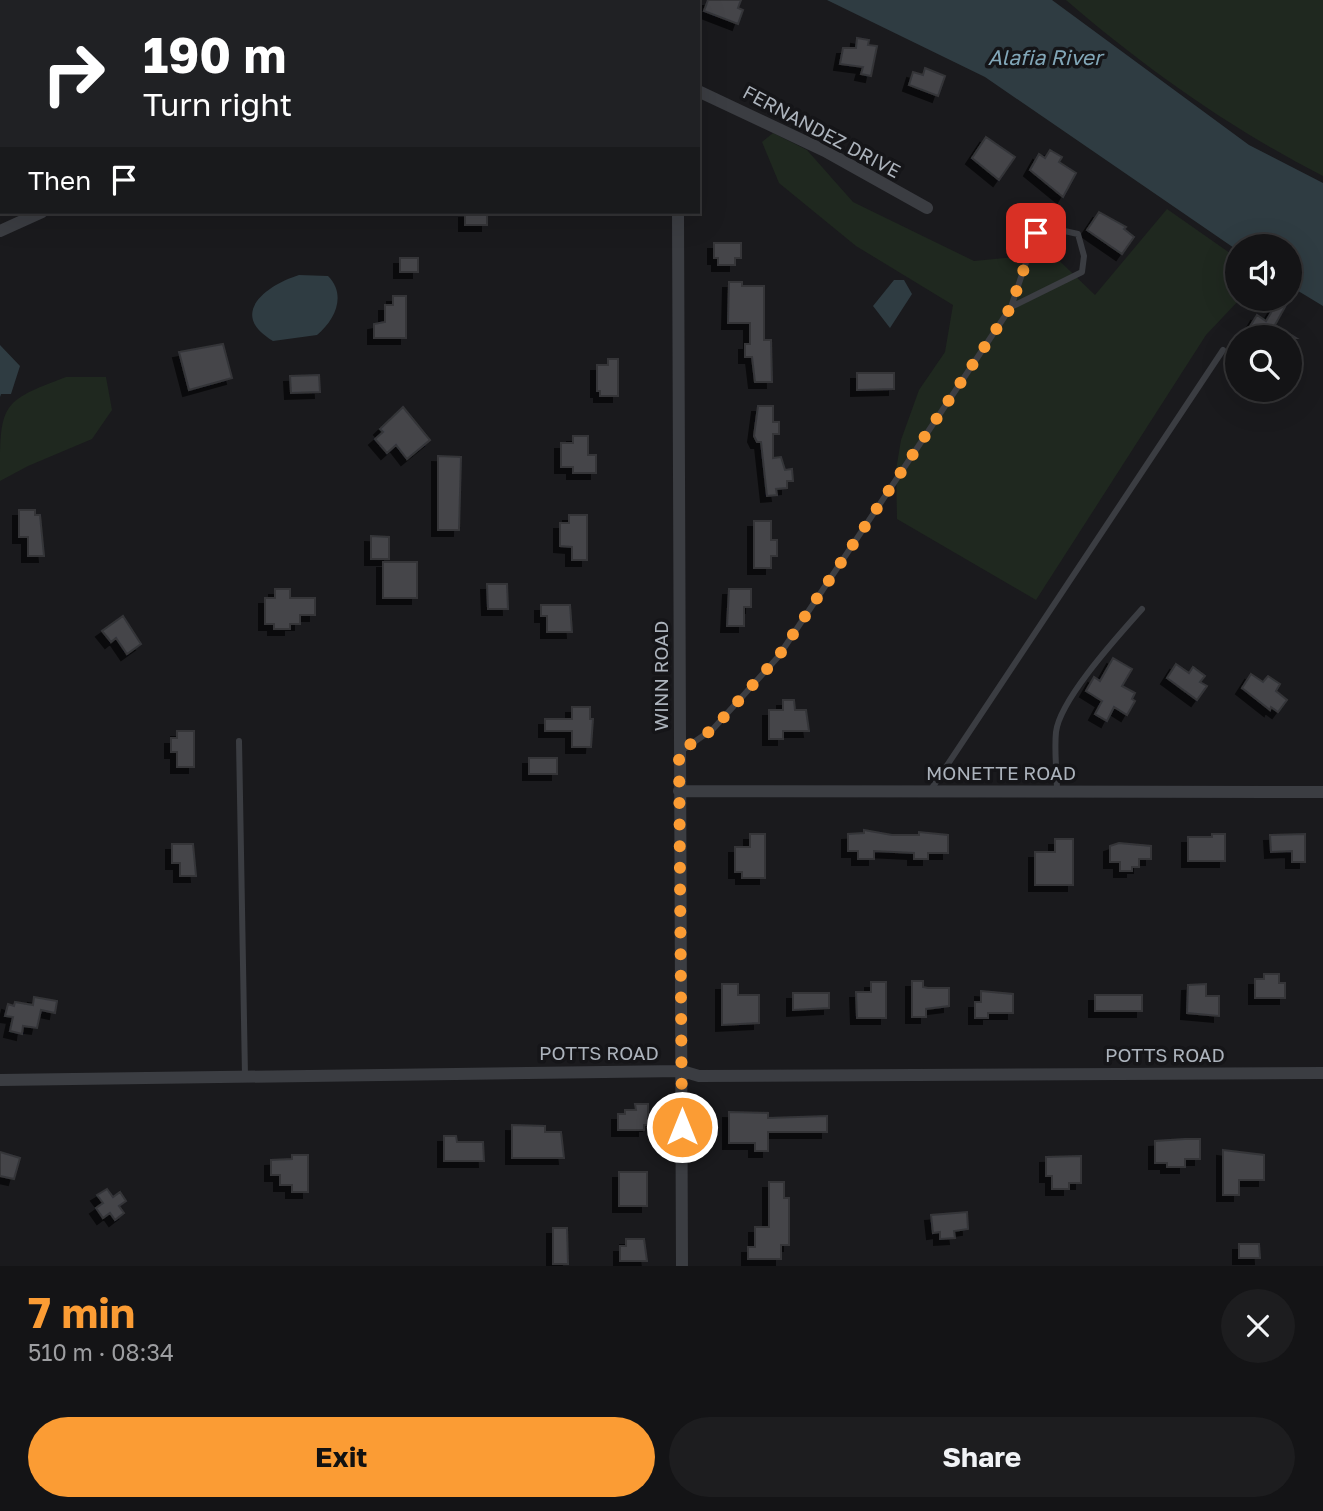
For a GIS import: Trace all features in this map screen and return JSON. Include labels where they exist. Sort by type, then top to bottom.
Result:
[{"type":"street","name":"FERNANDEZ DRIVE","points":[[700,92],[825,151],[927,208]]},
{"type":"street","points":[[0,231],[38,214]]},
{"type":"street","name":"WINN ROAD","points":[[678,214],[682,1266]]},
{"type":"street","name":"MONETTE ROAD","points":[[679,791],[1323,792]]},
{"type":"street","name":"POTTS ROAD","points":[[0,1080],[682,1072],[699,1076],[1323,1073]]},
{"type":"lane","points":[[679,752],[713,729],[778,657],[1011,307],[1036,233],[1060,230],[1078,234],[1084,256],[1082,272],[1011,307]]},
{"type":"lane","points":[[930,791],[1223,350]]},
{"type":"lane","points":[[1057,791],[1056,730],[1069,703],[1098,660],[1142,609]]},
{"type":"lane","points":[[239,741],[245,1076]]},
{"type":"shaded area","points":[[1066,0],[1323,0],[1323,176],[1256,139],[1190,96]]},
{"type":"shaded area","points":[[773,133],[807,150],[853,202],[974,261],[1035,255],[1043,245],[1095,295],[1167,209],[1225,250],[1225,311],[1229,311],[1206,335],[1036,600],[897,519],[896,470],[901,440],[919,390],[945,352],[953,305],[856,246],[779,183],[762,142]]},
{"type":"shaded area","points":[[66,377],[106,377],[112,410],[92,439],[0,481],[1,435],[8,409],[28,393]]},
{"type":"water","name":"Alafia River","points":[[827,0],[1052,0],[1249,145],[1323,183],[1323,306],[1302,293],[1302,234],[1225,234],[1225,242],[985,77]]},
{"type":"water","points":[[299,275],[328,276],[334,283],[338,299],[333,315],[317,335],[273,341],[260,331],[253,321],[253,311],[265,293]]},
{"type":"water","points":[[894,280],[904,280],[912,294],[890,328],[873,306]]},
{"type":"water","points":[[0,345],[20,366],[11,394],[1,394],[0,397]]},
{"type":"building","points":[[708,0],[741,0],[738,8],[743,10],[738,24],[704,11]]},
{"type":"building","points":[[857,38],[869,40],[868,45],[877,46],[871,76],[861,74],[863,67],[840,64],[843,48],[856,48]]},
{"type":"building","points":[[925,68],[945,76],[938,96],[909,85],[913,72],[923,75]]},
{"type":"building","points":[[986,137],[1015,157],[999,180],[972,158]]},
{"type":"building","points":[[1050,150],[1062,157],[1059,162],[1076,173],[1063,197],[1030,170],[1039,154],[1045,158]]},
{"type":"building","points":[[1099,212],[1126,227],[1124,229],[1134,237],[1122,254],[1087,230]]},
{"type":"building","points":[[465,214],[487,214],[487,225],[465,225]]},
{"type":"building","points":[[714,243],[741,243],[741,258],[735,258],[735,265],[718,265],[718,258],[714,258]]},
{"type":"building","points":[[400,258],[418,258],[418,272],[400,272]]},
{"type":"building","points":[[729,282],[742,282],[742,286],[764,286],[764,340],[771,340],[772,382],[755,382],[752,357],[745,357],[745,344],[750,344],[750,323],[728,323]]},
{"type":"building","points":[[393,296],[406,296],[406,338],[374,338],[374,324],[385,322],[385,305],[393,305]]},
{"type":"building","points":[[1272,311],[1283,311],[1275,325],[1251,325],[1257,315],[1266,321]]},
{"type":"building","points":[[223,344],[232,378],[189,390],[179,352]]},
{"type":"building","points":[[608,359],[618,359],[618,396],[600,396],[600,391],[597,391],[597,365],[608,365]]},
{"type":"building","points":[[857,373],[894,373],[894,389],[857,390]]},
{"type":"building","points":[[319,375],[320,392],[291,393],[290,376]]},
{"type":"building","points":[[758,406],[773,406],[773,422],[779,422],[779,434],[773,434],[773,458],[781,457],[785,470],[792,469],[793,481],[787,481],[787,488],[776,489],[777,495],[767,496],[761,442],[757,442],[754,436]]},
{"type":"building","points":[[403,407],[430,440],[407,459],[396,445],[387,453],[375,439],[383,432],[380,429]]},
{"type":"building","points":[[573,436],[588,436],[588,455],[596,455],[596,473],[573,473],[573,467],[561,467],[561,443],[573,443]]},
{"type":"building","points":[[438,456],[461,457],[459,530],[438,530]]},
{"type":"building","points":[[19,510],[35,510],[35,515],[40,515],[44,556],[28,556],[28,537],[19,537]]},
{"type":"building","points":[[569,515],[587,515],[587,560],[572,560],[572,547],[560,546],[560,523],[569,523]]},
{"type":"building","points":[[754,521],[771,521],[771,540],[777,540],[777,556],[771,556],[771,568],[754,568]]},
{"type":"building","points":[[371,536],[389,537],[389,559],[371,559]]},
{"type":"building","points":[[383,562],[417,562],[417,598],[383,598]]},
{"type":"building","points":[[487,584],[507,584],[508,609],[488,609]]},
{"type":"building","points":[[275,589],[290,589],[290,598],[315,598],[315,615],[300,615],[300,624],[290,624],[290,629],[274,629],[274,624],[265,624],[265,598],[275,598]]},
{"type":"building","points":[[729,589],[751,589],[751,607],[744,607],[744,626],[727,626]]},
{"type":"building","points":[[541,605],[570,605],[572,632],[547,632],[547,616],[541,616]]},
{"type":"building","points":[[123,616],[141,644],[127,654],[116,638],[111,642],[102,631]]},
{"type":"building","points":[[1113,658],[1132,669],[1122,686],[1135,693],[1132,699],[1135,701],[1127,715],[1114,707],[1107,721],[1095,714],[1102,701],[1086,691],[1094,677],[1100,681]]},
{"type":"building","points":[[1176,664],[1189,673],[1193,667],[1205,676],[1200,682],[1207,686],[1197,700],[1167,678]]},
{"type":"building","points":[[1251,674],[1263,682],[1268,676],[1280,684],[1276,691],[1287,700],[1278,712],[1271,707],[1270,710],[1242,688]]},
{"type":"building","points":[[783,700],[794,700],[795,710],[806,710],[809,731],[783,731],[783,739],[769,739],[769,710],[783,710]]},
{"type":"building","points":[[572,707],[590,707],[590,719],[593,719],[591,747],[572,747],[572,731],[545,731],[545,719],[572,719]]},
{"type":"building","points":[[177,731],[194,731],[194,767],[177,767],[177,752],[171,752],[171,738],[177,738]]},
{"type":"building","points":[[529,758],[557,758],[557,774],[529,774]]},
{"type":"building","points":[[864,830],[892,835],[919,835],[919,832],[948,835],[948,853],[928,853],[928,859],[914,859],[914,853],[874,851],[874,859],[858,859],[858,851],[848,851],[848,834],[864,833]]},
{"type":"building","points":[[750,834],[765,834],[765,878],[742,878],[742,872],[735,872],[735,847],[750,847]]},
{"type":"building","points":[[1212,834],[1225,834],[1225,861],[1188,861],[1188,837],[1212,837]]},
{"type":"building","points":[[1305,834],[1305,862],[1292,862],[1292,851],[1271,852],[1270,835]]},
{"type":"building","points":[[1055,839],[1073,839],[1073,885],[1035,885],[1035,852],[1055,852]]},
{"type":"building","points":[[1119,843],[1151,846],[1151,859],[1139,859],[1139,867],[1132,867],[1132,871],[1120,871],[1120,862],[1110,862],[1110,846]]},
{"type":"building","points":[[172,844],[193,844],[196,876],[180,876],[180,863],[172,863]]},
{"type":"building","points":[[1264,974],[1279,974],[1279,983],[1285,983],[1285,998],[1255,998],[1255,979],[1264,979]]},
{"type":"building","points":[[912,981],[923,981],[923,987],[928,988],[949,988],[949,1006],[926,1009],[926,1017],[912,1017]]},
{"type":"building","points":[[871,982],[886,982],[886,1018],[857,1018],[856,992],[871,992]]},
{"type":"building","points":[[722,984],[738,984],[738,995],[759,995],[759,1023],[722,1025]]},
{"type":"building","points":[[1206,984],[1206,996],[1219,996],[1219,1016],[1187,1013],[1188,985]]},
{"type":"building","points":[[981,991],[1013,994],[1013,1013],[988,1013],[988,1018],[975,1018],[975,1002],[981,1002]]},
{"type":"building","points":[[793,993],[829,993],[829,1008],[793,1010]]},
{"type":"building","points":[[1095,995],[1142,995],[1142,1011],[1095,1011]]},
{"type":"building","points":[[34,997],[57,1001],[55,1013],[41,1010],[37,1028],[23,1026],[22,1034],[10,1031],[13,1017],[5,1016],[8,1004],[14,1006],[15,1002],[33,1005]]},
{"type":"building","points":[[635,1104],[648,1104],[648,1125],[644,1125],[644,1130],[618,1130],[618,1114],[625,1114],[625,1110],[636,1110]]},
{"type":"building","points":[[729,1112],[768,1113],[768,1118],[827,1116],[827,1132],[768,1132],[768,1151],[755,1151],[755,1143],[729,1143]]},
{"type":"building","points":[[512,1125],[545,1126],[545,1132],[561,1132],[564,1158],[512,1158]]},
{"type":"building","points":[[444,1136],[456,1136],[457,1142],[483,1142],[484,1161],[444,1161]]},
{"type":"building","points":[[1200,1139],[1200,1159],[1185,1159],[1185,1167],[1167,1167],[1167,1163],[1155,1163],[1155,1141]]},
{"type":"building","points":[[1223,1150],[1264,1155],[1264,1180],[1239,1180],[1239,1195],[1223,1195]]},
{"type":"building","points":[[0,1152],[20,1158],[14,1179],[0,1176]]},
{"type":"building","points":[[292,1155],[308,1155],[308,1192],[292,1192],[292,1185],[280,1185],[280,1175],[271,1175],[271,1160],[292,1159]]},
{"type":"building","points":[[1081,1156],[1081,1183],[1069,1183],[1069,1189],[1052,1189],[1052,1176],[1046,1176],[1046,1157]]},
{"type":"building","points":[[619,1172],[647,1172],[647,1206],[619,1206]]},
{"type":"building","points":[[769,1182],[784,1182],[784,1198],[789,1198],[789,1245],[781,1245],[781,1259],[748,1259],[748,1247],[755,1247],[755,1227],[769,1227]]},
{"type":"building","points":[[107,1189],[113,1197],[120,1192],[126,1201],[119,1206],[124,1213],[115,1220],[110,1213],[103,1218],[96,1208],[103,1203],[97,1195]]},
{"type":"building","points":[[967,1212],[968,1229],[954,1231],[955,1238],[940,1239],[940,1232],[933,1233],[931,1215]]},
{"type":"building","points":[[553,1228],[567,1228],[568,1264],[553,1264]]},
{"type":"building","points":[[626,1239],[644,1239],[647,1261],[620,1261],[620,1246],[626,1246]]},
{"type":"building","points":[[1239,1244],[1259,1244],[1260,1258],[1239,1258]]},
{"type":"route","points":[[682,1127],[679,752],[713,729],[778,657],[1011,307],[1036,233]]}]
